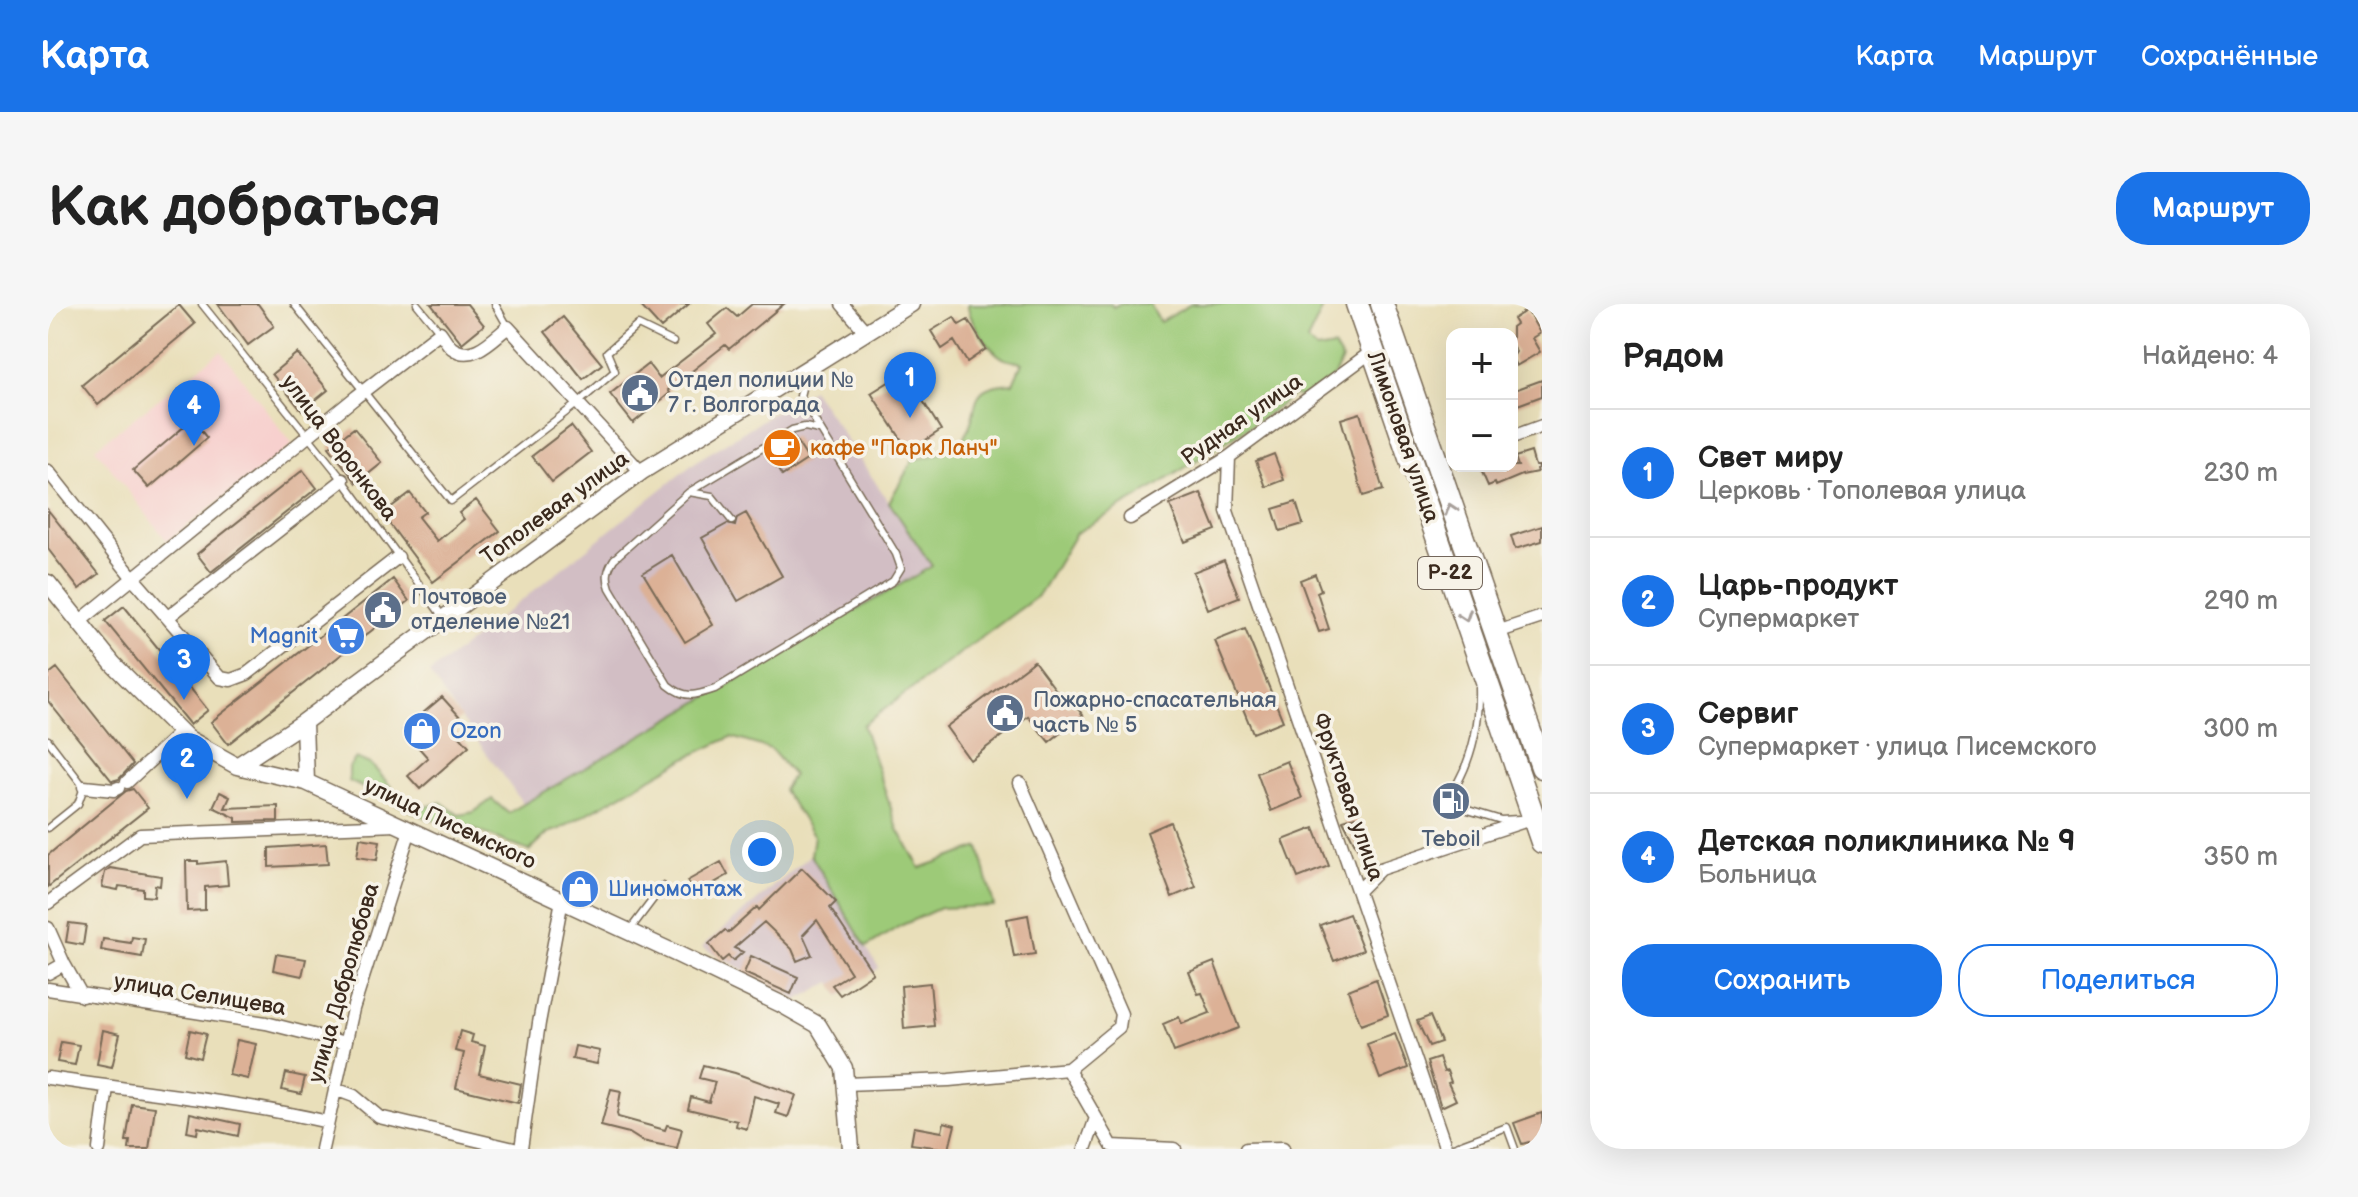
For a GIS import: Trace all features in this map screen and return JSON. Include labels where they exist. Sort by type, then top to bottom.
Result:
[{"type":"highway","name":"Лимоновая улица","points":[[1357,304],[1542,842]]},
{"type":"highway","name":"Лимоновая улица","points":[[1382,304],[1444,461],[1494,633],[1542,767]]},
{"type":"main road","name":"Тополевая улица","points":[[237,766],[304,722],[641,472],[911,304]]},
{"type":"main road","name":"улица Писемского","points":[[48,583],[113,664],[187,738],[237,766],[306,782],[629,931],[818,1025],[844,1068],[851,1149]]},
{"type":"main road","points":[[304,722],[306,782]]},
{"type":"street","points":[[842,304],[866,332]]},
{"type":"street","points":[[79,622],[440,332],[451,348],[464,353],[475,352],[508,327],[641,472]]},
{"type":"street","name":"Рудная улица","points":[[1130,518],[1229,457],[1374,350]]},
{"type":"street","points":[[1518,435],[1542,426]]},
{"type":"street","name":"Фруктовая улица","points":[[1229,457],[1227,511],[1447,1149]]},
{"type":"street","points":[[48,471],[133,578],[220,678],[231,680],[247,674],[398,557]]},
{"type":"street","points":[[168,617],[343,480]]},
{"type":"street","points":[[1494,633],[1542,617]]},
{"type":"street","points":[[84,787],[114,790],[181,732]]},
{"type":"street","points":[[845,1084],[949,1080],[1068,1069],[1119,1027],[1121,1014],[1020,783]]},
{"type":"street","points":[[1359,890],[1380,869],[1534,818]]},
{"type":"street","points":[[48,903],[140,835],[405,828]]},
{"type":"street","name":"улица Добролюбова","points":[[322,1149],[353,1009],[405,828]]},
{"type":"street","points":[[521,1149],[539,1023],[562,900]]},
{"type":"street","points":[[48,928],[82,996]]},
{"type":"street","points":[[48,973],[64,964]]},
{"type":"street","name":"улица Селищева","points":[[48,989],[266,1023],[345,1043]]},
{"type":"street","points":[[1068,1069],[1112,1146],[1175,1149]]},
{"type":"street","points":[[48,1078],[259,1106],[328,1122]]},
{"type":"street","points":[[99,1149],[107,1087]]},
{"type":"street","points":[[335,1089],[354,1096],[379,1117],[514,1149]]},
{"type":"street","points":[[1085,1149],[1096,1118]]},
{"type":"street","points":[[1246,1149],[1283,1148]]},
{"type":"lane","name":"улица Воронкова","points":[[202,304],[343,480],[443,617]]},
{"type":"lane","points":[[294,304],[451,501],[615,371],[607,352],[638,325],[673,342]]},
{"type":"lane","points":[[417,304],[440,332]]},
{"type":"lane","points":[[495,304],[504,315],[508,327]]},
{"type":"lane","points":[[807,370],[800,396],[901,563],[899,575],[715,689],[688,697],[678,694],[668,685],[610,588],[608,568],[614,559],[689,492],[792,430],[805,427],[819,430]]},
{"type":"lane","points":[[689,492],[712,496],[732,521]]},
{"type":"lane","points":[[1478,652],[1480,712],[1465,769],[1457,784],[1468,810],[1501,820],[1534,818]]},
{"type":"lane","points":[[48,740],[84,787],[78,804],[48,828]]},
{"type":"lane","points":[[629,931],[663,886]]},
{"type":"lane","points":[[1447,1149],[1507,1127],[1515,1149]]},
{"type":"shaded area","points":[[221,351],[293,445],[167,541],[95,448]]},
{"type":"shaded area","points":[[812,389],[932,565],[524,805],[429,674],[698,460]]},
{"type":"shaded area","points":[[811,855],[879,968],[840,996],[831,982],[797,1000],[702,947]]},
{"type":"green space","points":[[968,304],[1111,304],[1113,307],[1119,304],[1150,304],[1160,322],[1191,304],[1325,304],[1307,341],[1317,350],[1334,347],[1342,360],[1332,379],[1301,398],[1294,395],[1139,497],[1076,533],[1039,595],[863,725],[898,829],[920,868],[979,847],[994,906],[940,908],[900,926],[866,947],[811,855],[814,836],[783,790],[793,775],[771,749],[731,737],[548,833],[529,851],[445,818],[432,821],[349,781],[349,767],[356,758],[372,765],[399,796],[423,808],[441,802],[459,815],[474,812],[492,799],[508,813],[932,566],[889,502],[913,460],[954,447],[970,426],[980,393],[987,388],[1013,383],[1022,363],[1005,359],[992,349],[975,325]]},
{"type":"building","points":[[218,304],[258,304],[274,326],[248,345]]},
{"type":"building","points":[[431,304],[467,304],[484,325],[462,343]]},
{"type":"building","points":[[639,304],[689,304],[661,328]]},
{"type":"building","points":[[752,304],[784,304],[729,349],[725,345],[668,390],[670,393],[633,423],[610,394],[648,364],[659,378],[716,334],[708,324],[727,308],[737,317]]},
{"type":"building","points":[[179,305],[195,324],[98,405],[82,385]]},
{"type":"building","points":[[1527,310],[1540,333],[1532,338],[1540,352],[1518,365],[1518,328],[1512,328],[1516,324],[1513,319]]},
{"type":"building","points":[[563,317],[602,364],[583,379],[545,332]]},
{"type":"building","points":[[954,317],[959,325],[968,320],[986,349],[967,362],[954,341],[942,349],[931,331]]},
{"type":"building","points":[[297,353],[328,390],[302,411],[272,374]]},
{"type":"building","points":[[905,372],[941,430],[909,451],[871,393]]},
{"type":"building","points":[[1542,380],[1542,396],[1518,405],[1518,389]]},
{"type":"building","points":[[1360,413],[1383,490],[1363,496],[1341,419]]},
{"type":"building","points":[[192,420],[207,438],[149,488],[133,470]]},
{"type":"building","points":[[571,426],[591,452],[552,482],[532,456]]},
{"type":"building","points":[[354,428],[382,463],[357,483],[329,447]]},
{"type":"building","points":[[793,436],[808,459],[782,476],[767,452]]},
{"type":"building","points":[[1531,452],[1535,466],[1542,466],[1536,469],[1537,472],[1488,486],[1482,472],[1518,472],[1518,456]]},
{"type":"building","points":[[1274,454],[1284,480],[1266,487],[1256,461]]},
{"type":"building","points":[[303,470],[317,488],[211,572],[197,554]]},
{"type":"building","points":[[410,493],[425,512],[418,517],[437,541],[464,519],[459,513],[476,500],[500,531],[433,582],[382,514]]},
{"type":"building","points":[[1201,493],[1216,530],[1185,542],[1170,505]]},
{"type":"building","points":[[1296,502],[1303,524],[1280,531],[1273,509]]},
{"type":"building","points":[[48,510],[99,574],[79,589],[48,549]]},
{"type":"building","points":[[746,513],[782,576],[738,601],[702,538],[727,524],[735,526],[737,518]]},
{"type":"building","points":[[1542,526],[1542,541],[1515,549],[1511,536]]},
{"type":"building","points":[[672,555],[713,625],[685,642],[643,573]]},
{"type":"building","points":[[1224,560],[1239,597],[1208,609],[1193,572]]},
{"type":"building","points":[[1315,574],[1321,590],[1317,592],[1329,629],[1319,632],[1300,580]]},
{"type":"building","points":[[393,579],[409,601],[228,744],[211,722]]},
{"type":"building","points":[[124,606],[208,710],[190,725],[105,621]]},
{"type":"building","points":[[1245,629],[1283,721],[1253,733],[1215,641]]},
{"type":"building","points":[[1034,661],[1068,706],[1073,703],[1083,715],[1049,742],[1028,716],[970,760],[946,727]]},
{"type":"building","points":[[57,668],[133,764],[119,779],[112,781],[48,701],[48,675]]},
{"type":"building","points":[[442,697],[461,718],[451,726],[469,746],[420,789],[408,776],[428,758],[403,730]]},
{"type":"building","points":[[1287,761],[1302,798],[1271,811],[1257,773]]},
{"type":"building","points":[[133,789],[148,808],[48,887],[48,855],[126,791]]},
{"type":"building","points":[[220,792],[230,797],[225,808],[278,806],[278,821],[236,822],[236,818],[213,807]]},
{"type":"building","points":[[1356,816],[1372,862],[1366,865],[1343,820]]},
{"type":"building","points":[[1170,822],[1196,887],[1172,897],[1147,832]]},
{"type":"building","points":[[1314,828],[1329,866],[1298,878],[1283,840]]},
{"type":"building","points":[[360,838],[380,841],[377,860],[357,857]]},
{"type":"building","points":[[326,844],[328,864],[269,867],[269,848]]},
{"type":"building","points":[[186,861],[198,861],[198,864],[226,861],[228,885],[205,887],[205,910],[187,911]]},
{"type":"building","points":[[721,862],[728,875],[695,894],[687,881]]},
{"type":"building","points":[[110,868],[161,876],[160,886],[155,885],[154,897],[143,896],[143,889],[102,887],[105,872]]},
{"type":"building","points":[[802,868],[836,902],[830,908],[873,973],[840,995],[832,985],[851,973],[817,920],[803,935],[812,955],[797,961],[792,949],[764,922],[734,948],[743,952],[733,961],[728,956],[722,961],[709,944],[725,930],[728,933],[757,907],[759,910]]},
{"type":"building","points":[[1349,914],[1363,950],[1334,961],[1320,925]]},
{"type":"building","points":[[1028,915],[1035,954],[1014,957],[1007,919]]},
{"type":"building","points":[[69,923],[86,925],[83,945],[66,942]]},
{"type":"building","points":[[132,937],[145,939],[142,957],[101,950],[103,939],[131,943]]},
{"type":"building","points":[[276,954],[306,959],[302,976],[273,970]]},
{"type":"building","points":[[751,956],[798,977],[791,994],[744,973]]},
{"type":"building","points":[[1214,962],[1239,1028],[1174,1052],[1163,1024],[1179,1017],[1182,1024],[1210,1013],[1189,972]]},
{"type":"building","points":[[1376,979],[1388,1015],[1361,1025],[1348,990]]},
{"type":"building","points":[[930,983],[934,1026],[904,1029],[901,986]]},
{"type":"building","points":[[1430,1016],[1441,1042],[1429,1046],[1417,1021]]},
{"type":"building","points":[[103,1030],[120,1034],[112,1067],[97,1064]]},
{"type":"building","points":[[190,1030],[206,1034],[200,1058],[185,1054]]},
{"type":"building","points":[[460,1031],[473,1035],[471,1042],[485,1046],[479,1074],[521,1084],[518,1103],[456,1088],[464,1053],[455,1051]]},
{"type":"building","points":[[1395,1034],[1408,1068],[1380,1079],[1367,1044]]},
{"type":"building","points":[[237,1040],[256,1044],[248,1079],[229,1075]]},
{"type":"building","points":[[61,1042],[79,1045],[75,1065],[57,1062]]},
{"type":"building","points":[[575,1046],[600,1051],[597,1064],[572,1059]]},
{"type":"building","points":[[1439,1058],[1444,1072],[1447,1071],[1451,1082],[1448,1083],[1456,1100],[1441,1107],[1427,1062]]},
{"type":"building","points":[[703,1065],[796,1095],[788,1117],[776,1113],[779,1104],[754,1096],[747,1129],[736,1126],[737,1121],[688,1109],[691,1097],[709,1102],[715,1082],[699,1078]]},
{"type":"building","points":[[286,1073],[305,1077],[301,1094],[282,1090]]},
{"type":"building","points":[[611,1089],[621,1091],[618,1117],[665,1130],[667,1125],[682,1129],[677,1148],[642,1141],[629,1133],[601,1126]]},
{"type":"building","points":[[132,1104],[155,1107],[149,1149],[129,1149],[130,1141],[126,1141]]},
{"type":"building","points":[[190,1113],[240,1124],[238,1136],[198,1127],[197,1134],[187,1132]]},
{"type":"building","points":[[1542,1113],[1542,1149],[1531,1149],[1529,1142],[1522,1144],[1514,1123]]},
{"type":"building","points":[[944,1122],[955,1125],[949,1149],[911,1144],[914,1127],[942,1132]]},
{"type":"place","name":"Отдел полиции № 7 г. Волгограда","points":[[640,393]]},
{"type":"place","name":"Свет миру","points":[[910,418]]},
{"type":"place","name":"Детская поликлиника № 9","points":[[194,446]]},
{"type":"place","name":"кафе \"Парк Ланч\"","points":[[782,448]]},
{"type":"place","name":"Почтовое отделение №21","points":[[383,610]]},
{"type":"place","name":"Magnit","points":[[346,636]]},
{"type":"place","name":"Сервиг","points":[[184,700]]},
{"type":"place","name":"Пожарно-спасательная часть № 5","points":[[1005,713]]},
{"type":"place","name":"Ozon","points":[[422,731]]},
{"type":"place","name":"Царь-продукт","points":[[187,799]]},
{"type":"place","name":"Teboil","points":[[1451,801]]},
{"type":"place","name":"Шиномонтаж","points":[[580,889]]}]
